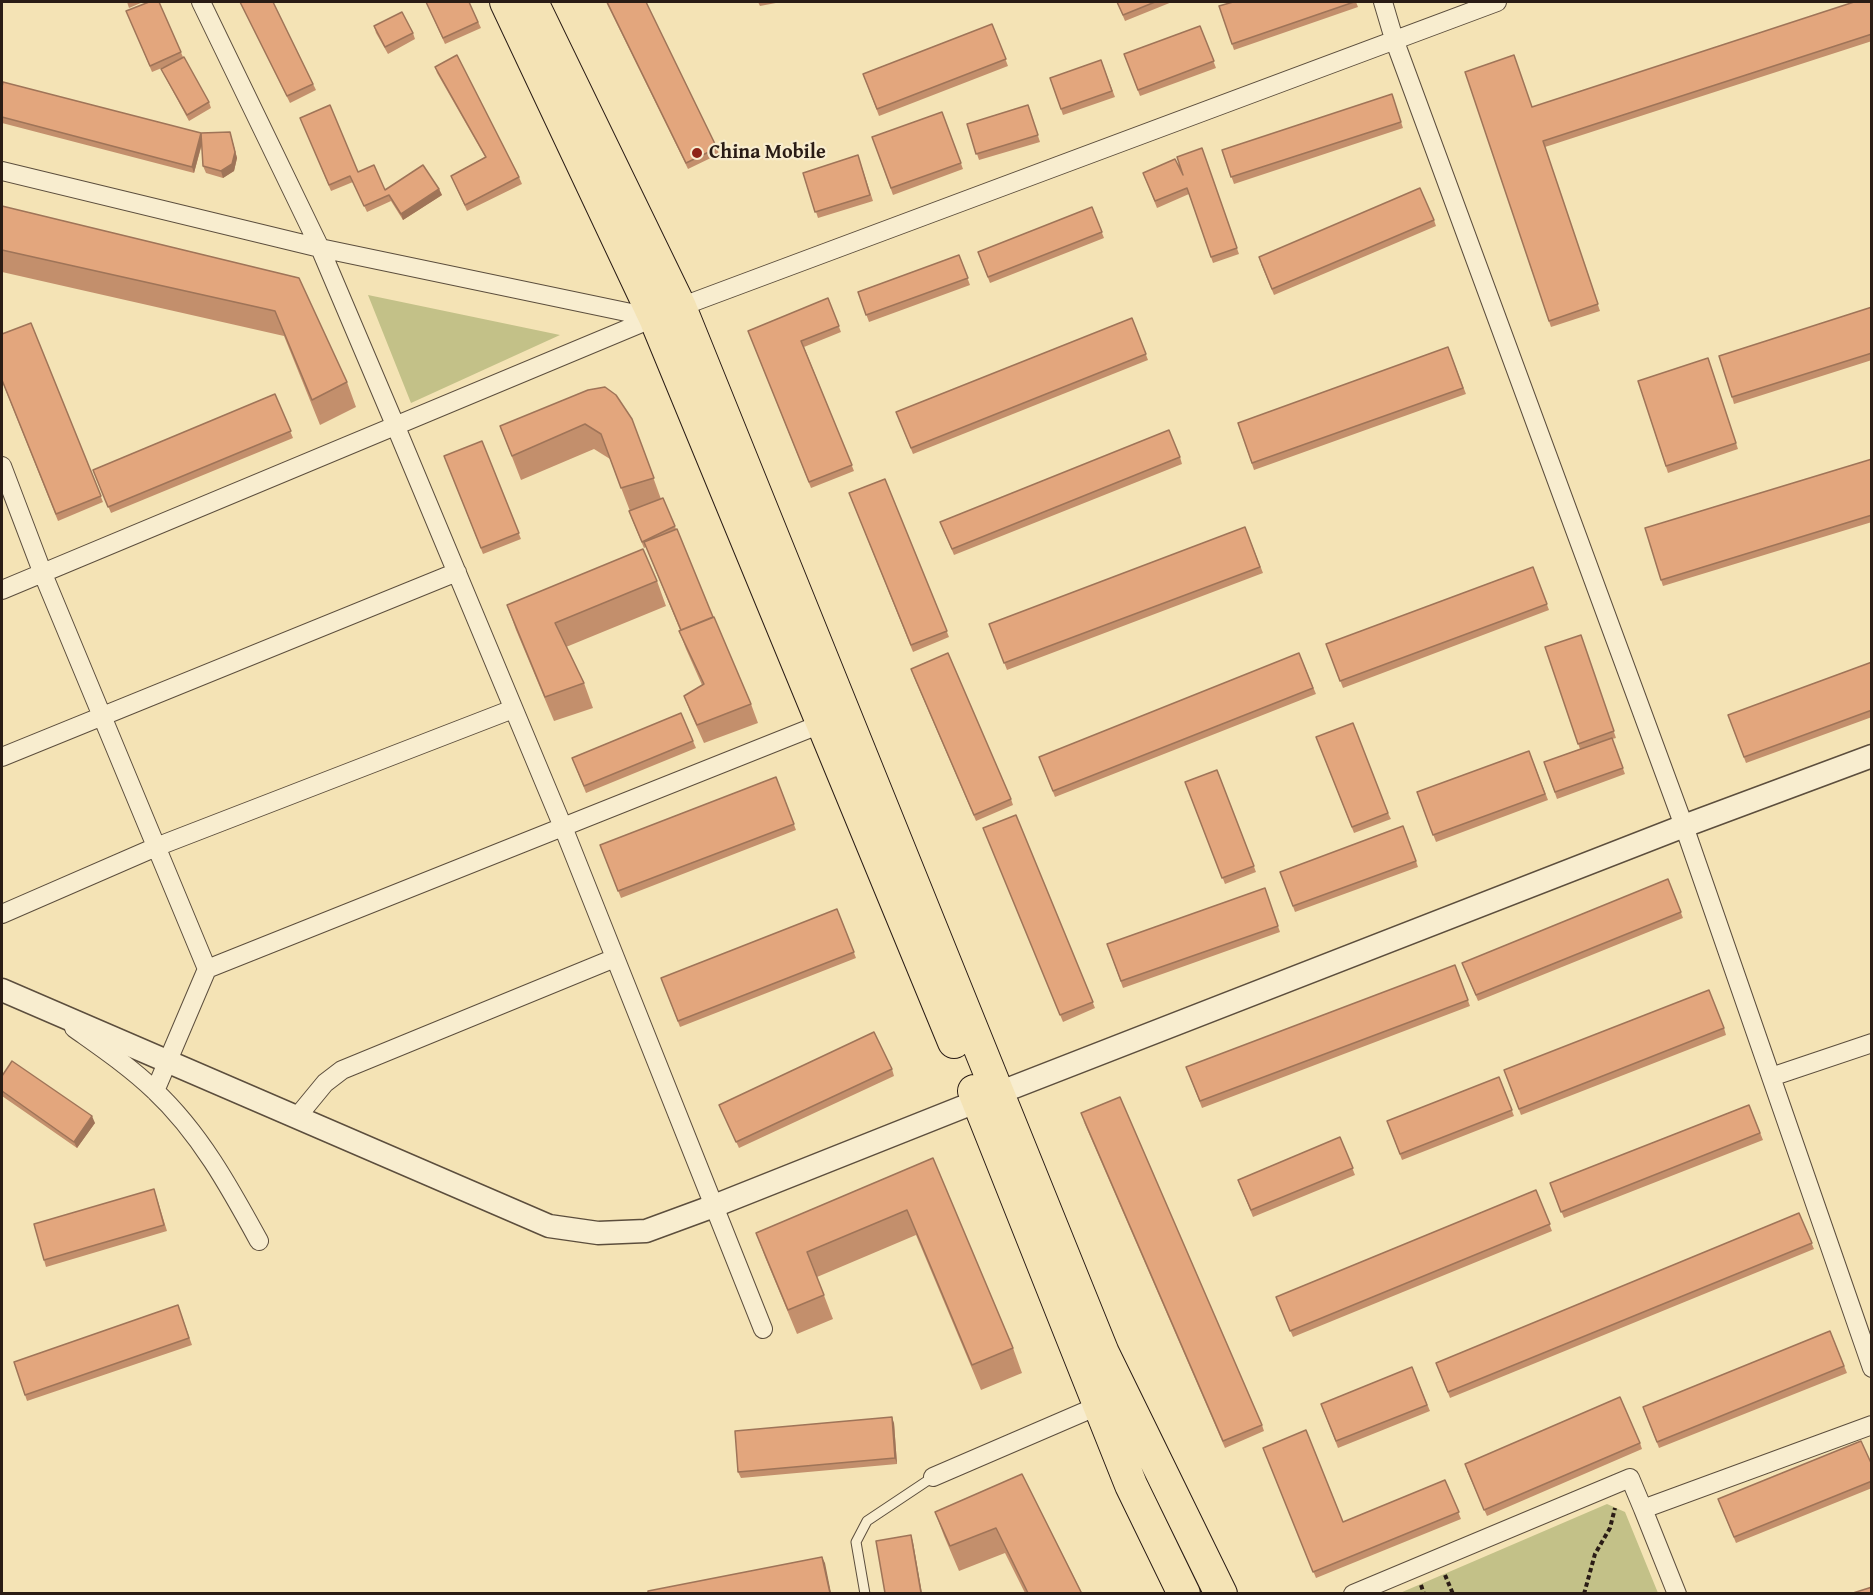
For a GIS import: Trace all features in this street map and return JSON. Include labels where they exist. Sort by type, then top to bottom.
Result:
[{"type":"highway","points":[[506,2],[667,313]]},
{"type":"highway","points":[[532,2],[667,313],[988,1098],[1103,1353],[1110,1401],[1131,1485],[1184,1593]]},
{"type":"highway","points":[[1110,1401],[1221,1593]]},
{"type":"street","points":[[201,2],[320,248],[396,427],[563,827],[763,1329]]},
{"type":"street","points":[[1383,2],[1394,39],[1684,826],[1872,1368]]},
{"type":"street","points":[[2,590],[667,313],[1497,2]]},
{"type":"street","points":[[2,171],[320,248],[667,313]]},
{"type":"street","points":[[2,466],[43,574],[207,969],[155,1091]]},
{"type":"street","points":[[2,757],[457,572]]},
{"type":"street","points":[[2,914],[156,847],[513,709]]},
{"type":"street","points":[[207,969],[833,719]]},
{"type":"street","points":[[2,990],[549,1226],[598,1233],[646,1231],[1684,826],[1872,756]]},
{"type":"street","points":[[297,1117],[325,1083],[342,1070],[615,958]]},
{"type":"street","points":[[55,1013],[155,1091],[197,1140],[224,1177],[259,1241]]},
{"type":"street","points":[[1772,1077],[1872,1043]]},
{"type":"street","points":[[933,1477],[1110,1401]]},
{"type":"street","points":[[1643,1509],[1872,1425]]},
{"type":"street","points":[[1353,1593],[1630,1478],[1677,1593]]},
{"type":"lane","points":[[865,1593],[856,1542],[867,1521],[933,1477]]},
{"type":"path","points":[[1584,1593],[1595,1554],[1610,1528],[1615,1508]]},
{"type":"path","points":[[1445,1574],[1453,1593]]},
{"type":"path","points":[[1420,1585],[1424,1593]]},
{"type":"shaded area","points":[[368,295],[560,335],[411,403]]},
{"type":"shaded area","points":[[1607,1504],[1625,1512],[1658,1593],[1400,1593]]},
{"type":"building","points":[[149,2],[159,2],[181,52],[150,66],[126,11]]},
{"type":"building","points":[[240,2],[273,2],[313,84],[287,96]]},
{"type":"building","points":[[426,2],[469,2],[478,22],[443,38]]},
{"type":"building","points":[[607,2],[646,2],[717,148],[686,163]]},
{"type":"building","points":[[1117,2],[1155,2],[1123,15]]},
{"type":"building","points":[[1233,2],[1354,2],[1232,44],[1219,6]]},
{"type":"building","points":[[1854,2],[1872,2],[1872,34],[1543,141],[1598,304],[1549,321],[1465,72],[1514,55],[1532,107]]},
{"type":"building","points":[[402,12],[413,33],[385,47],[374,26]]},
{"type":"building","points":[[992,24],[1006,59],[877,109],[863,74]]},
{"type":"building","points":[[1200,26],[1214,61],[1138,90],[1124,54]]},
{"type":"building","points":[[457,55],[519,177],[465,205],[451,176],[486,157],[435,67]]},
{"type":"building","points":[[184,57],[209,102],[187,115],[161,69]]},
{"type":"building","points":[[1101,60],[1112,91],[1061,109],[1050,78]]},
{"type":"building","points":[[3,82],[201,133],[192,167],[2,117]]},
{"type":"building","points":[[1392,94],[1401,122],[1231,177],[1222,150]]},
{"type":"building","points":[[330,105],[358,172],[374,165],[385,190],[423,165],[439,189],[401,214],[389,195],[364,206],[350,176],[329,185],[300,118]]},
{"type":"building","points":[[1028,105],[1038,135],[976,154],[967,124]]},
{"type":"building","points":[[942,112],[961,163],[891,188],[872,137]]},
{"type":"building","points":[[230,132],[235,152],[232,164],[221,171],[203,166],[201,133]]},
{"type":"building","points":[[1202,148],[1237,248],[1211,257],[1187,188],[1155,201],[1143,173],[1175,159],[1183,175],[1177,157]]},
{"type":"building","points":[[858,155],[870,195],[815,212],[803,173]]},
{"type":"building","points":[[1420,188],[1434,220],[1272,289],[1259,257]]},
{"type":"building","points":[[2,206],[299,278],[347,382],[312,400],[275,311],[2,250]]},
{"type":"building","points":[[1092,207],[1102,232],[988,277],[978,252]]},
{"type":"building","points":[[959,255],[968,278],[866,315],[858,292]]},
{"type":"building","points":[[828,298],[839,326],[801,341],[852,465],[809,482],[748,331]]},
{"type":"building","points":[[1872,307],[1872,353],[1732,397],[1719,356]]},
{"type":"building","points":[[1132,318],[1146,354],[911,448],[896,412]]},
{"type":"building","points":[[31,323],[101,496],[56,514],[2,380],[2,334]]},
{"type":"building","points":[[1448,347],[1463,388],[1252,463],[1238,423]]},
{"type":"building","points":[[1708,358],[1736,443],[1666,466],[1638,381]]},
{"type":"building","points":[[605,387],[616,395],[632,419],[654,478],[621,488],[601,434],[585,424],[512,456],[500,426],[588,390]]},
{"type":"building","points":[[275,394],[291,431],[108,507],[93,470]]},
{"type":"building","points":[[1169,430],[1180,457],[952,549],[940,522]]},
{"type":"building","points":[[482,441],[519,533],[481,548],[444,456]]},
{"type":"building","points":[[1872,459],[1872,515],[1661,580],[1645,528]]},
{"type":"building","points":[[885,479],[947,631],[911,645],[849,493]]},
{"type":"building","points":[[663,498],[675,526],[642,542],[629,511]]},
{"type":"building","points":[[1245,527],[1260,567],[1004,663],[989,624]]},
{"type":"building","points":[[677,529],[713,617],[681,630],[644,542]]},
{"type":"building","points":[[643,549],[657,581],[555,623],[584,683],[545,697],[507,605]]},
{"type":"building","points":[[1533,567],[1547,604],[1340,681],[1326,644]]},
{"type":"building","points":[[714,617],[751,704],[697,725],[684,696],[704,684],[679,631]]},
{"type":"building","points":[[1581,635],[1614,731],[1578,744],[1545,647]]},
{"type":"building","points":[[948,653],[1011,799],[974,815],[911,669]]},
{"type":"building","points":[[1299,653],[1313,688],[1053,791],[1039,757]]},
{"type":"building","points":[[1872,662],[1872,710],[1744,757],[1728,715]]},
{"type":"building","points":[[681,713],[693,741],[584,786],[572,758]]},
{"type":"building","points":[[1353,723],[1388,813],[1352,827],[1316,737]]},
{"type":"building","points":[[1612,738],[1623,768],[1555,792],[1544,762]]},
{"type":"building","points":[[1529,751],[1545,794],[1433,835],[1417,792]]},
{"type":"building","points":[[1217,770],[1254,866],[1222,878],[1185,782]]},
{"type":"building","points":[[776,777],[794,824],[618,891],[600,845]]},
{"type":"building","points":[[1016,815],[1093,1002],[1060,1015],[983,828]]},
{"type":"building","points":[[1403,826],[1416,861],[1293,906],[1280,872]]},
{"type":"building","points":[[1668,879],[1681,912],[1476,995],[1462,963]]},
{"type":"building","points":[[1265,888],[1278,926],[1121,981],[1107,944]]},
{"type":"building","points":[[837,909],[854,952],[678,1021],[661,978]]},
{"type":"building","points":[[1455,965],[1468,1000],[1200,1101],[1186,1067]]},
{"type":"building","points":[[1709,990],[1724,1028],[1519,1109],[1504,1070]]},
{"type":"building","points":[[874,1032],[892,1069],[736,1142],[719,1105]]},
{"type":"building","points":[[12,1061],[92,1116],[74,1142],[2,1091],[2,1076]]},
{"type":"building","points":[[1499,1077],[1512,1110],[1400,1154],[1387,1121]]},
{"type":"building","points":[[1120,1097],[1262,1425],[1223,1441],[1081,1113]]},
{"type":"building","points":[[1749,1105],[1760,1133],[1561,1212],[1550,1183]]},
{"type":"building","points":[[1340,1137],[1353,1168],[1251,1210],[1238,1180]]},
{"type":"building","points":[[933,1158],[1013,1348],[972,1365],[907,1210],[807,1252],[824,1295],[788,1310],[756,1233]]},
{"type":"building","points":[[154,1189],[164,1225],[44,1260],[34,1224]]},
{"type":"building","points":[[1536,1190],[1550,1224],[1290,1331],[1276,1297]]},
{"type":"building","points":[[1799,1213],[1812,1243],[1448,1392],[1436,1363]]},
{"type":"building","points":[[178,1305],[189,1338],[25,1395],[14,1362]]},
{"type":"building","points":[[1830,1331],[1844,1366],[1657,1442],[1643,1407]]},
{"type":"building","points":[[1412,1367],[1427,1405],[1336,1441],[1321,1404]]},
{"type":"building","points":[[1620,1397],[1640,1443],[1484,1510],[1465,1464]]},
{"type":"building","points":[[892,1417],[895,1458],[738,1472],[735,1431]]},
{"type":"building","points":[[1306,1430],[1343,1522],[1445,1480],[1459,1512],[1313,1572],[1263,1448]]},
{"type":"building","points":[[1861,1441],[1872,1465],[1872,1481],[1734,1537],[1718,1499]]},
{"type":"building","points":[[1022,1474],[1081,1593],[1028,1593],[996,1528],[950,1546],[935,1512]]},
{"type":"building","points":[[911,1535],[921,1593],[885,1593],[876,1541]]},
{"type":"building","points":[[822,1557],[830,1593],[648,1593],[648,1591]]},
{"type":"building","points":[[1872,1587],[1872,1593],[1853,1593]]},
{"type":"place","name":"China Mobile","points":[[697,153]]}]
